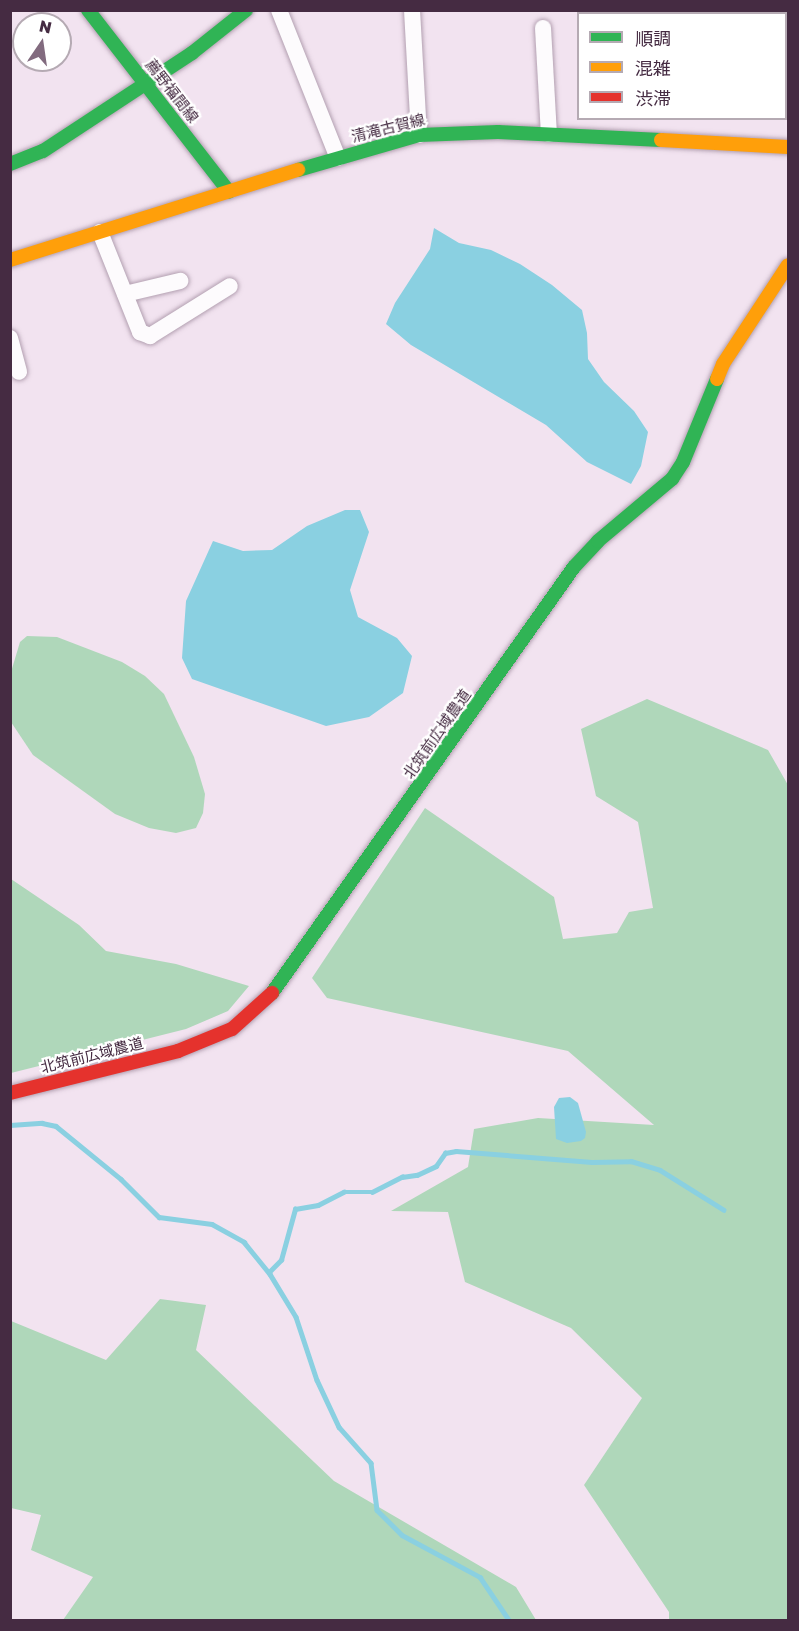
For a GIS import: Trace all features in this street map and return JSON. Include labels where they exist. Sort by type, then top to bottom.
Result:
[{"type":"street","name":"薦野福間線","points":[[88,10],[229,192]]},
{"type":"street","points":[[10,164],[43,151],[192,53],[246,10]]},
{"type":"street","points":[[279,10],[338,158]]},
{"type":"street","points":[[412,10],[419,135]]},
{"type":"street","points":[[543,28],[549,134]]},
{"type":"street","points":[[787,51],[789,68]]},
{"type":"street","name":"清滝古賀線","points":[[10,260],[419,135],[498,132],[789,147]]},
{"type":"street","points":[[100,232],[140,332],[150,336],[230,286]]},
{"type":"street","name":"北筑前広域農道","points":[[10,1093],[178,1051],[232,1029],[264,1003],[288,974],[574,567],[598,541],[672,479],[683,462],[723,364],[789,265]]},
{"type":"street","points":[[125,294],[180,281]]},
{"type":"street","points":[[10,338],[19,372]]},
{"type":"green space","points":[[27,636],[57,637],[122,662],[145,676],[164,694],[194,757],[205,794],[203,813],[196,828],[176,833],[149,828],[115,814],[33,755],[11,722],[11,672],[20,642]]},
{"type":"green space","points":[[647,699],[768,750],[788,785],[788,1620],[669,1620],[669,1612],[584,1485],[642,1398],[571,1328],[465,1282],[448,1212],[391,1211],[468,1167],[474,1129],[538,1118],[654,1125],[568,1051],[327,998],[312,978],[425,808],[554,897],[563,939],[617,933],[629,912],[653,908],[638,822],[596,796],[581,729]]},
{"type":"green space","points":[[11,879],[79,925],[106,951],[176,964],[249,986],[228,1011],[186,1029],[11,1073]]},
{"type":"green space","points":[[160,1299],[206,1305],[196,1350],[334,1481],[516,1587],[536,1620],[63,1620],[93,1577],[31,1550],[41,1515],[11,1508],[11,1321],[106,1360]]},
{"type":"water","points":[[434,228],[459,243],[491,250],[520,264],[552,285],[582,310],[587,333],[588,359],[604,382],[634,411],[648,432],[641,466],[631,484],[587,462],[546,425],[411,345],[386,324],[395,303],[430,249]]},
{"type":"water","points":[[345,510],[360,510],[369,532],[350,590],[358,617],[397,638],[412,656],[403,693],[369,717],[326,726],[192,679],[182,658],[186,601],[213,541],[243,551],[272,550],[307,526]]},
{"type":"water","points":[[570,1097],[578,1103],[586,1132],[585,1138],[581,1141],[567,1143],[556,1139],[554,1107],[559,1098]]},
{"type":"waterway","points":[[10,1125],[42,1123],[56,1126],[121,1179],[159,1217],[212,1224],[244,1242],[270,1274],[296,1317],[317,1380],[339,1427],[371,1463],[377,1510],[402,1535],[480,1577],[509,1620]]},
{"type":"waterway","points":[[269,1272],[281,1260],[295,1209],[318,1205],[344,1192],[372,1192],[402,1177],[417,1175],[436,1166],[445,1153],[456,1151],[592,1162],[631,1161],[660,1170],[724,1210]]},
{"type":"traffic: fast","points":[[88,10],[229,192]]},
{"type":"traffic: fast","points":[[10,164],[43,151],[192,53],[246,10]]},
{"type":"traffic: fast","points":[[298,170],[419,135],[498,132],[661,140]]},
{"type":"traffic: fast","points":[[272,993],[574,567],[598,541],[672,479],[683,462],[717,379]]},
{"type":"traffic: slow","points":[[661,140],[788,147]]},
{"type":"traffic: slow","points":[[10,260],[298,170]]},
{"type":"traffic: slow","points":[[717,379],[723,364],[788,265]]},
{"type":"traffic: jam","points":[[10,1093],[178,1051],[232,1029],[272,993]]}]
